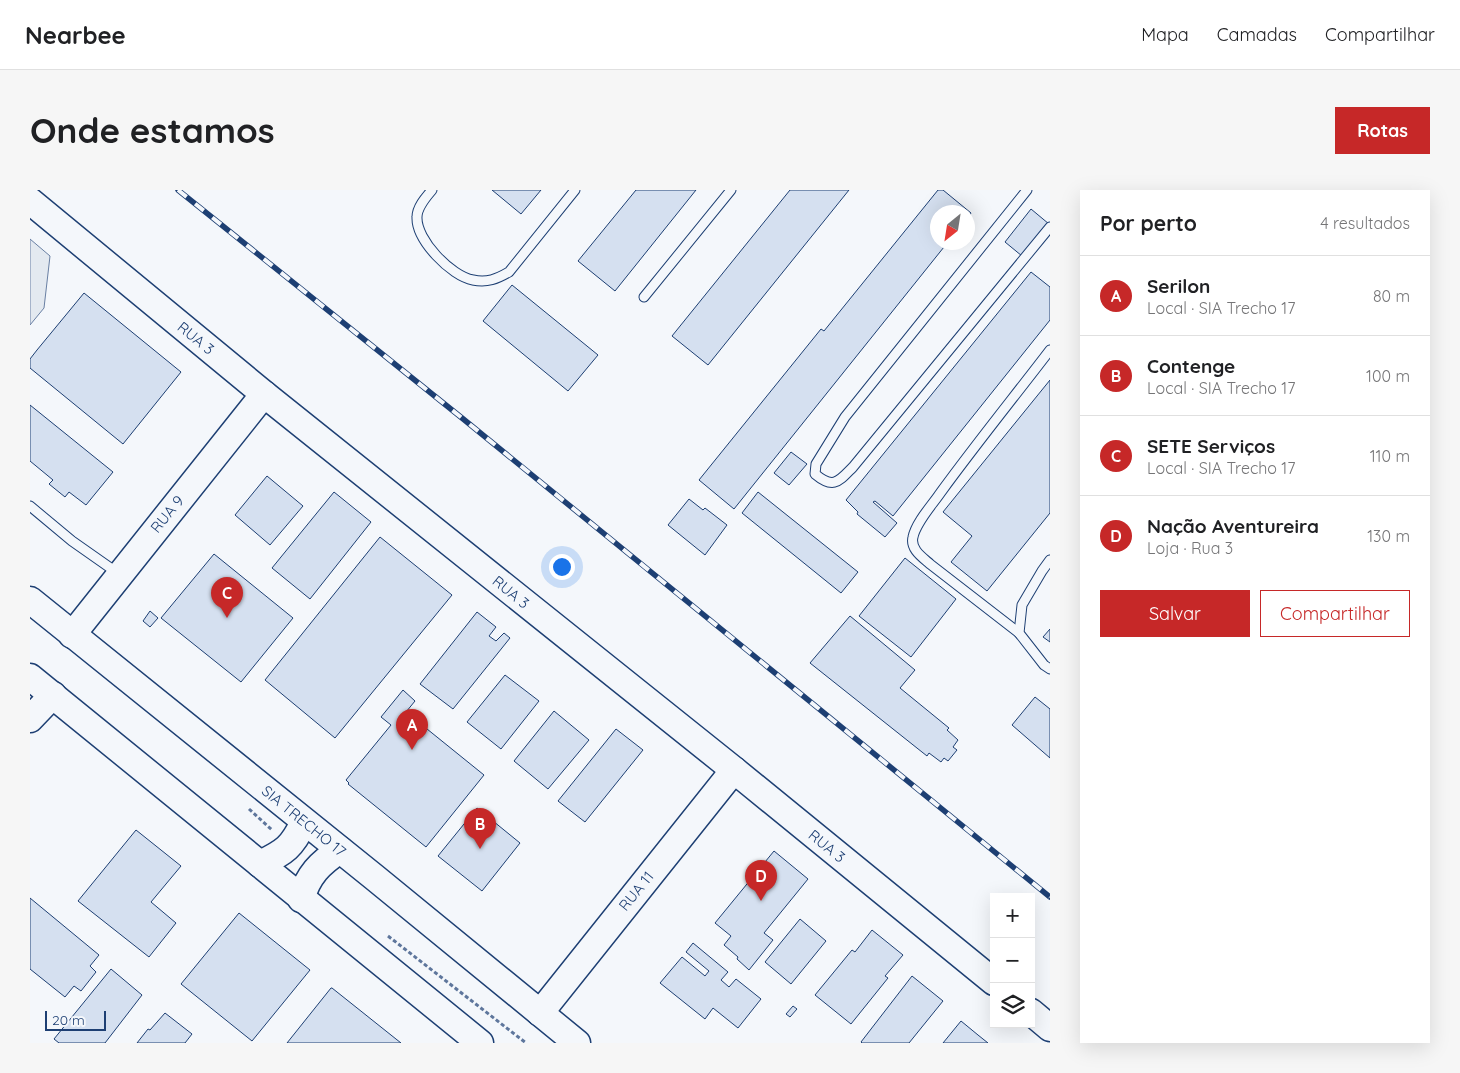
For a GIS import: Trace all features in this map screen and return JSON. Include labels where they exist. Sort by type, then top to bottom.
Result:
[{"type":"street","name":"RUA 3","points":[[30,201],[264,394],[734,770],[990,979]]},
{"type":"street","name":"RUA 9","points":[[72,635],[264,394]]},
{"type":"street","name":"SIA TRECHO 17","points":[[30,600],[577,1043]]},
{"type":"street","points":[[30,677],[480,1043]]},
{"type":"street","points":[[30,719],[53,695]]},
{"type":"street","name":"RUA 11","points":[[540,1013],[734,770]]},
{"type":"street","points":[[260,864],[278,855],[290,846],[304,822]]},
{"type":"street","points":[[302,899],[310,875],[326,859],[340,850]]},
{"type":"street","points":[[1035,1015],[1050,1028]]},
{"type":"lane","points":[[432,190],[423,201],[417,216],[420,230],[428,247],[457,273],[471,280],[486,281],[496,280],[509,272],[575,190]]},
{"type":"lane","points":[[644,297],[731,190]]},
{"type":"lane","points":[[1027,190],[846,417],[816,464],[817,476],[834,483],[839,481],[853,467],[1050,227]]},
{"type":"lane","points":[[1050,350],[959,467],[912,537],[913,547],[930,564],[1019,634],[1044,665],[1050,669]]},
{"type":"lane","points":[[30,506],[72,541],[119,574]]},
{"type":"lane","points":[[1019,634],[1022,605],[1042,570],[1050,560]]},
{"type":"shaded area","points":[[30,239],[50,256],[44,308],[30,325]]},
{"type":"building","points":[[492,190],[541,190],[521,214]]},
{"type":"building","points":[[636,190],[696,190],[615,291],[578,261]]},
{"type":"building","points":[[790,190],[849,190],[708,365],[672,336]]},
{"type":"building","points":[[938,190],[943,190],[961,205],[930,205],[930,250],[942,250],[734,509],[699,480],[821,329],[824,331]]},
{"type":"building","points":[[1031,209],[1049,224],[1022,256],[1005,242]]},
{"type":"building","points":[[1031,272],[1050,287],[1050,320],[893,516],[875,501],[873,502],[897,523],[885,537],[857,514],[858,512],[846,500]]},
{"type":"building","points":[[512,285],[598,355],[568,391],[483,321]]},
{"type":"building","points":[[84,293],[181,372],[123,444],[30,368],[30,359]]},
{"type":"building","points":[[1050,380],[1050,513],[987,591],[951,562],[972,536],[943,512]]},
{"type":"building","points":[[30,405],[113,472],[86,505],[69,492],[65,497],[49,484],[53,480],[30,461]]},
{"type":"building","points":[[791,452],[807,464],[789,485],[774,473]]},
{"type":"building","points":[[267,476],[303,506],[270,545],[235,515]]},
{"type":"building","points":[[334,492],[371,522],[310,599],[272,568]]},
{"type":"building","points":[[758,492],[858,572],[841,593],[742,513]]},
{"type":"building","points":[[689,499],[703,510],[705,508],[727,525],[705,555],[668,525]]},
{"type":"building","points":[[380,537],[452,595],[335,738],[265,680]]},
{"type":"building","points":[[214,554],[293,618],[241,682],[161,618]]},
{"type":"building","points":[[905,558],[956,599],[911,657],[859,616]]},
{"type":"building","points":[[150,611],[158,618],[150,627],[143,621]]},
{"type":"building","points":[[477,612],[496,627],[489,636],[496,641],[504,633],[510,638],[453,709],[420,684]]},
{"type":"building","points":[[850,616],[915,670],[900,688],[949,728],[947,730],[958,740],[953,747],[957,750],[948,761],[944,758],[941,762],[929,753],[927,756],[810,663]]},
{"type":"building","points":[[1050,629],[1050,642],[1043,637]]},
{"type":"building","points":[[505,675],[539,701],[501,749],[467,722]]},
{"type":"building","points":[[403,690],[415,701],[406,712],[484,775],[426,847],[348,784],[346,780],[391,725],[381,717]]},
{"type":"building","points":[[1035,697],[1050,709],[1050,758],[1012,725]]},
{"type":"building","points":[[554,711],[589,740],[548,789],[514,761]]},
{"type":"building","points":[[616,729],[643,750],[585,822],[558,801]]},
{"type":"building","points":[[477,808],[520,843],[482,891],[438,856]]},
{"type":"building","points":[[136,830],[181,866],[151,902],[176,923],[149,957],[78,901]]},
{"type":"building","points":[[774,851],[808,879],[764,933],[773,940],[749,970],[724,945],[731,936],[715,923]]},
{"type":"building","points":[[30,898],[99,955],[90,966],[96,972],[81,991],[74,986],[65,997],[30,969]]},
{"type":"building","points":[[239,913],[310,970],[252,1041],[181,984]]},
{"type":"building","points":[[800,919],[826,941],[791,984],[765,962]]},
{"type":"building","points":[[872,930],[903,955],[885,976],[888,978],[851,1024],[815,995],[852,950],[855,952]]},
{"type":"building","points":[[693,943],[728,972],[721,980],[729,987],[736,979],[761,999],[738,1028],[713,1008],[705,1019],[660,983],[682,957],[705,976],[709,971],[686,952]]},
{"type":"building","points":[[111,969],[142,995],[105,1043],[59,1043],[54,1039]]},
{"type":"building","points":[[912,976],[943,1001],[909,1043],[862,1043],[861,1042]]},
{"type":"building","points":[[332,988],[401,1043],[287,1043]]},
{"type":"building","points":[[793,1006],[797,1009],[790,1017],[786,1014]]},
{"type":"building","points":[[165,1013],[192,1034],[185,1043],[137,1043],[148,1029],[150,1030]]},
{"type":"building","points":[[961,1021],[978,1035],[988,1043],[943,1043]]},
{"type":"railway","points":[[178,190],[462,418],[1050,897]]},
{"type":"place","name":"SETE Serviços","points":[[227,618]]},
{"type":"place","name":"Serilon","points":[[412,750]]},
{"type":"place","name":"Contenge","points":[[480,849]]},
{"type":"place","name":"Nação Aventureira","points":[[761,901]]}]
